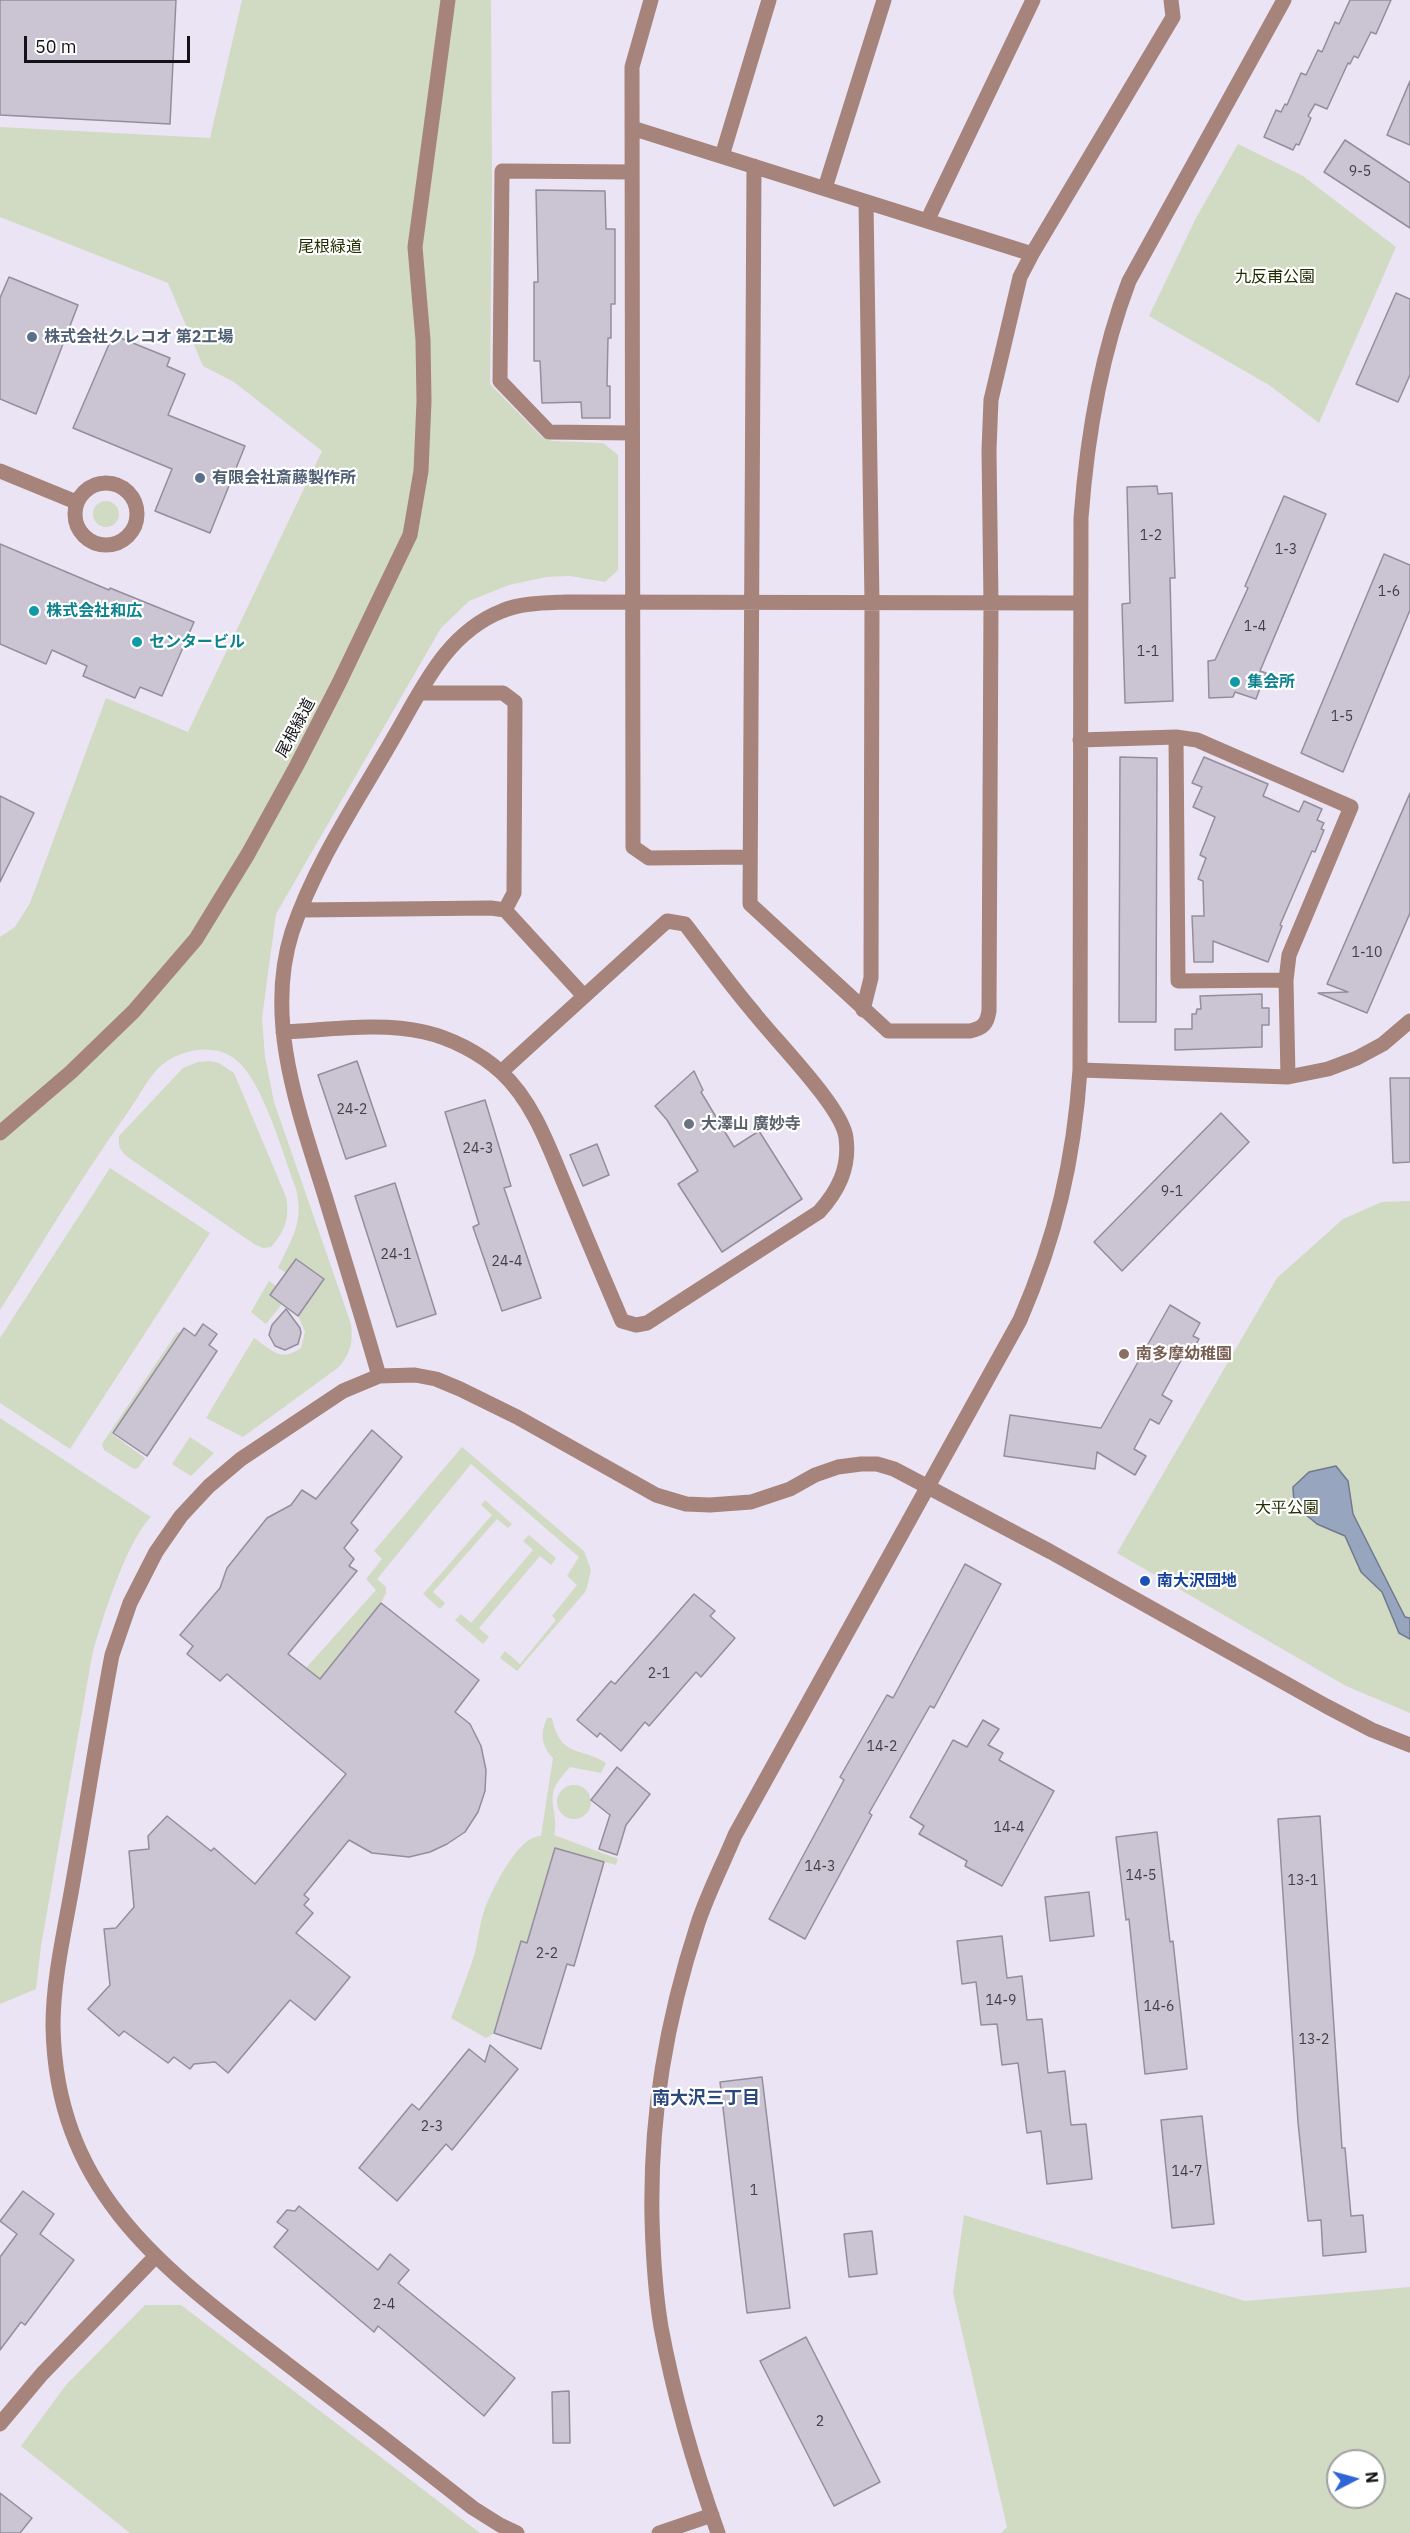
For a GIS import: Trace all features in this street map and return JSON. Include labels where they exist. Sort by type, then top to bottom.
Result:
[{"type":"street","name":"尾根緑道","points":[[0,1133],[71,1072],[134,1011],[196,939],[248,854],[302,755],[410,535],[421,471],[424,401],[423,340],[415,247],[447,0]]},
{"type":"street","points":[[651,0],[632,67],[633,847],[649,858],[750,857]]},
{"type":"street","points":[[722,156],[769,0]]},
{"type":"street","points":[[825,188],[884,0]]},
{"type":"street","points":[[927,221],[1033,0]]},
{"type":"street","points":[[754,166],[750,904],[888,1031],[970,1031],[981,1028],[987,1022],[991,603],[989,450],[992,400],[1020,277],[1173,17],[1171,0]]},
{"type":"street","points":[[718,2533],[679,2410],[661,2325],[653,2264],[652,2177],[655,2114],[663,2052],[698,1922],[735,1835],[1020,1320],[1037,1281],[1052,1236],[1071,1158],[1080,1070],[1079,603],[1084,471],[1099,382],[1113,323],[1129,280],[1284,0]]},
{"type":"street","points":[[632,128],[1032,254]]},
{"type":"street","points":[[632,172],[502,171],[500,381],[549,432],[632,433]]},
{"type":"street","points":[[863,1010],[871,978],[872,603],[866,202]]},
{"type":"street","points":[[0,471],[76,502]]},
{"type":"street","points":[[103,482],[121,486],[134,501],[137,512],[136,524],[131,534],[122,541],[108,546],[98,545],[88,541],[80,533],[75,523],[76,502],[83,491],[92,485],[103,482]]},
{"type":"street","points":[[379,1376],[292,1090],[283,1032],[283,991],[292,934],[301,910],[329,852],[441,658],[468,630],[502,611],[531,604],[565,602],[1079,603]]},
{"type":"street","points":[[420,693],[503,693],[515,702],[514,893],[505,910]]},
{"type":"street","points":[[1080,740],[1176,737],[1197,740],[1351,807],[1289,955],[1286,980],[1288,1077]]},
{"type":"street","points":[[1176,737],[1178,981],[1286,980]]},
{"type":"street","points":[[301,910],[491,908],[505,910],[583,995]]},
{"type":"street","points":[[283,1032],[390,1028],[423,1032],[443,1037],[501,1072],[525,1102],[543,1135],[622,1321],[627,1324],[647,1323],[819,1212],[842,1180],[846,1162],[846,1137],[838,1114],[753,1012],[685,924],[667,921],[501,1072]]},
{"type":"street","points":[[1080,1070],[1288,1077],[1328,1069],[1357,1058],[1383,1044],[1410,1021]]},
{"type":"street","points":[[517,2533],[473,2508],[232,2321],[155,2257],[118,2217],[91,2173],[78,2147],[61,2092],[53,2029],[57,1980],[112,1655],[122,1622],[156,1552],[175,1524],[209,1486],[241,1459],[343,1390],[379,1376],[406,1375],[429,1377],[460,1389],[517,1417],[656,1495],[686,1504],[751,1502],[790,1489],[815,1475],[838,1467],[877,1464],[894,1469],[928,1486],[1326,1706],[1372,1730],[1410,1745]]},
{"type":"street","points":[[0,2424],[42,2374],[155,2257]]},
{"type":"street","points":[[659,2533],[711,2515]]},
{"type":"green space","name":"尾根緑道","points":[[242,0],[491,0],[490,384],[542,437],[552,441],[603,443],[618,455],[618,570],[605,582],[570,576],[546,577],[509,585],[469,601],[441,628],[276,914],[262,1018],[265,1057],[274,1102],[351,1324],[352,1337],[349,1352],[339,1367],[243,1437],[206,1418],[254,1338],[277,1353],[287,1354],[301,1348],[305,1332],[298,1315],[324,1280],[296,1259],[286,1273],[278,1268],[298,1221],[296,1189],[271,1119],[255,1083],[245,1069],[227,1054],[208,1050],[189,1052],[171,1059],[158,1069],[94,1161],[0,1310],[0,937],[15,927],[30,903],[106,698],[188,732],[322,451],[234,382],[203,366],[168,283],[0,217],[0,127],[210,138]]},
{"type":"green space","name":"九反甫公園","points":[[1238,144],[1303,176],[1396,247],[1319,423],[1269,385],[1149,316],[1196,218]]},
{"type":"green space","points":[[106,501],[115,505],[119,514],[115,523],[106,527],[97,523],[93,514],[97,505]]},
{"type":"green space","points":[[198,1062],[219,1063],[234,1073],[286,1197],[285,1224],[271,1247],[263,1248],[254,1244],[129,1158],[119,1146],[119,1136],[183,1068]]},
{"type":"green space","points":[[110,1168],[210,1233],[70,1449],[0,1403],[0,1338]]},
{"type":"green space","name":"大平公園","points":[[1410,1201],[1410,1713],[1346,1686],[1117,1553],[1277,1278],[1343,1219],[1382,1202]]},
{"type":"green space","points":[[269,1281],[276,1286],[270,1295],[282,1304],[266,1324],[251,1312]]},
{"type":"green space","points":[[177,1332],[180,1332],[112,1434],[145,1458],[138,1468],[134,1469],[104,1450],[102,1444]]},
{"type":"green space","points":[[0,1418],[151,1517],[142,1528],[124,1562],[108,1603],[92,1656],[41,1946],[36,1989],[0,2004]]},
{"type":"green space","points":[[190,1437],[214,1453],[191,1476],[172,1464]]},
{"type":"green space","points":[[462,1447],[584,1551],[591,1570],[586,1591],[517,1671],[500,1658],[505,1651],[520,1664],[556,1620],[552,1616],[577,1585],[567,1576],[579,1557],[471,1464],[377,1579],[386,1587],[381,1603],[320,1679],[306,1668],[376,1590],[366,1579],[382,1559],[374,1551]]},
{"type":"green space","points":[[485,1500],[512,1524],[508,1528],[497,1519],[433,1592],[445,1603],[440,1609],[423,1594],[492,1515],[481,1505]]},
{"type":"green space","points":[[529,1535],[556,1558],[551,1565],[540,1556],[479,1628],[489,1637],[483,1644],[455,1620],[461,1614],[471,1623],[533,1550],[523,1541]]},
{"type":"green space","points":[[547,1718],[552,1718],[556,1731],[566,1746],[606,1763],[601,1773],[570,1767],[560,1779],[553,1793],[554,1835],[618,1859],[616,1865],[555,1848],[527,1943],[520,1942],[493,2034],[486,2038],[451,2018],[474,1956],[482,1917],[493,1891],[515,1854],[532,1838],[541,1836],[553,1758],[546,1749],[543,1739],[543,1729]]},
{"type":"green space","points":[[574,1785],[586,1790],[591,1802],[586,1814],[574,1819],[562,1814],[557,1802],[562,1790]]},
{"type":"green space","points":[[964,2215],[1245,2301],[1410,2287],[1410,2533],[1001,2533],[1007,2527],[953,2293]]},
{"type":"green space","points":[[145,2305],[181,2305],[480,2533],[130,2533],[21,2446],[66,2385]]},
{"type":"water","points":[[1336,1466],[1348,1481],[1353,1514],[1405,1617],[1410,1618],[1410,1639],[1399,1633],[1382,1592],[1361,1572],[1345,1536],[1317,1524],[1294,1505],[1293,1487],[1309,1472]]},
{"type":"building","points":[[0,0],[176,0],[170,124],[0,115]]},
{"type":"building","points":[[1350,0],[1391,0],[1376,34],[1371,32],[1358,58],[1354,56],[1350,64],[1348,63],[1327,109],[1315,104],[1308,116],[1311,118],[1299,145],[1296,144],[1293,150],[1264,137],[1276,110],[1281,112],[1285,104],[1287,105],[1301,73],[1306,75],[1318,50],[1322,52],[1335,22],[1339,24]]},
{"type":"building","points":[[1410,81],[1410,145],[1387,135]]},
{"type":"building","points":[[1345,140],[1410,183],[1410,228],[1324,172]]},
{"type":"building","points":[[536,190],[605,191],[606,229],[615,229],[615,304],[611,304],[611,338],[608,338],[607,386],[610,386],[610,418],[582,418],[581,402],[542,403],[540,361],[534,361],[534,282],[538,282]]},
{"type":"building","name":"株式会社クレコオ 第2工場","points":[[9,277],[78,305],[36,414],[0,399],[0,298]]},
{"type":"building","points":[[1396,293],[1410,299],[1410,375],[1398,402],[1356,384]]},
{"type":"building","points":[[113,335],[170,358],[167,366],[185,374],[168,415],[245,446],[210,533],[155,511],[172,469],[73,428]]},
{"type":"building","points":[[1157,486],[1158,494],[1172,493],[1175,578],[1170,578],[1173,701],[1125,703],[1122,604],[1130,603],[1127,487]]},
{"type":"building","points":[[1284,496],[1326,514],[1260,671],[1266,673],[1256,699],[1235,692],[1233,697],[1209,698],[1208,661],[1215,660],[1248,588],[1245,586]]},
{"type":"building","points":[[0,544],[109,590],[110,588],[194,622],[162,696],[140,687],[135,698],[83,676],[87,666],[52,650],[46,664],[0,644]]},
{"type":"building","points":[[1384,554],[1410,565],[1410,610],[1343,772],[1301,753]]},
{"type":"building","points":[[1120,757],[1157,758],[1156,1022],[1119,1022]]},
{"type":"building","points":[[1204,757],[1268,784],[1263,796],[1299,812],[1304,801],[1322,809],[1317,820],[1324,823],[1321,829],[1324,830],[1315,852],[1312,851],[1280,925],[1282,926],[1268,962],[1213,941],[1213,962],[1194,962],[1192,916],[1204,916],[1203,881],[1198,879],[1206,858],[1200,855],[1215,817],[1193,807],[1202,787],[1192,783]]},
{"type":"building","points":[[1410,793],[1410,913],[1367,1013],[1318,993],[1348,992],[1327,984]]},
{"type":"building","points":[[0,796],[34,813],[0,882]]},
{"type":"building","points":[[1262,994],[1262,1008],[1269,1008],[1269,1025],[1262,1025],[1262,1047],[1175,1050],[1175,1029],[1192,1029],[1192,1014],[1196,1014],[1197,1009],[1201,1009],[1200,996]]},
{"type":"building","points":[[357,1061],[386,1146],[346,1159],[318,1075]]},
{"type":"building","points":[[694,1071],[703,1090],[701,1092],[734,1147],[759,1131],[802,1199],[722,1252],[678,1184],[698,1171],[667,1120],[655,1106]]},
{"type":"building","points":[[1390,1078],[1410,1078],[1410,1162],[1393,1163]]},
{"type":"building","points":[[485,1100],[511,1186],[504,1188],[541,1298],[502,1311],[473,1227],[479,1224],[445,1112]]},
{"type":"building","points":[[1221,1113],[1249,1142],[1122,1271],[1094,1242]]},
{"type":"building","points":[[597,1144],[609,1175],[583,1186],[570,1155]]},
{"type":"building","points":[[395,1183],[436,1314],[397,1327],[355,1196]]},
{"type":"building","points":[[296,1259],[324,1279],[298,1316],[270,1295]]},
{"type":"building","points":[[1170,1305],[1200,1323],[1193,1336],[1199,1339],[1188,1359],[1183,1357],[1162,1395],[1172,1401],[1159,1424],[1150,1419],[1134,1449],[1146,1456],[1135,1475],[1097,1452],[1095,1469],[1004,1456],[1010,1415],[1101,1428]]},
{"type":"building","points":[[286,1309],[300,1328],[301,1333],[298,1344],[285,1350],[275,1346],[269,1335],[272,1325]]},
{"type":"building","points":[[203,1324],[217,1334],[209,1345],[217,1351],[147,1456],[113,1433],[184,1328],[195,1336]]},
{"type":"building","points":[[372,1430],[402,1457],[351,1523],[358,1530],[344,1548],[354,1559],[349,1566],[357,1571],[288,1654],[320,1679],[381,1603],[479,1680],[455,1712],[470,1724],[481,1746],[486,1770],[485,1791],[478,1812],[465,1832],[447,1844],[430,1852],[409,1857],[372,1853],[349,1840],[304,1895],[309,1899],[304,1905],[313,1913],[296,1933],[350,1977],[315,2020],[290,2000],[228,2073],[215,2062],[194,2064],[190,2069],[174,2057],[168,2063],[124,2031],[119,2036],[88,2009],[110,1985],[104,1929],[116,1928],[134,1907],[129,1851],[149,1849],[148,1836],[167,1816],[211,1851],[214,1848],[255,1884],[346,1774],[227,1674],[220,1681],[187,1654],[193,1646],[180,1635],[220,1588],[227,1568],[267,1518],[291,1505],[302,1490],[316,1499]]},
{"type":"building","points":[[965,1564],[1001,1584],[934,1708],[930,1706],[869,1813],[872,1815],[805,1939],[769,1919],[844,1780],[840,1777],[887,1695],[893,1698]]},
{"type":"building","points":[[694,1594],[715,1611],[710,1616],[735,1638],[701,1677],[696,1672],[649,1726],[645,1722],[621,1751],[600,1733],[597,1737],[577,1720],[611,1681],[615,1684]]},
{"type":"building","points":[[983,1720],[999,1729],[988,1745],[1003,1753],[999,1760],[1054,1791],[1002,1886],[965,1866],[967,1861],[919,1834],[924,1826],[910,1817],[953,1740],[967,1747]]},
{"type":"building","points":[[617,1767],[650,1794],[626,1825],[617,1855],[599,1849],[610,1815],[591,1800]]},
{"type":"building","points":[[1320,1816],[1342,2148],[1345,2148],[1351,2216],[1363,2215],[1366,2252],[1323,2256],[1321,2220],[1308,2221],[1298,2122],[1278,1819]]},
{"type":"building","points":[[1157,1832],[1170,1942],[1173,1941],[1187,2069],[1145,2074],[1129,1919],[1126,1920],[1116,1837]]},
{"type":"building","points":[[555,1848],[604,1862],[574,1966],[567,1964],[541,2049],[494,2033],[521,1941],[527,1943]]},
{"type":"building","points":[[1089,1892],[1094,1936],[1050,1941],[1045,1897]]},
{"type":"building","points":[[1002,1936],[1007,1978],[1022,1976],[1027,2020],[1042,2019],[1048,2073],[1065,2071],[1071,2125],[1086,2124],[1092,2179],[1047,2184],[1041,2131],[1027,2133],[1018,2063],[1002,2065],[997,2024],[981,2025],[976,1982],[962,1984],[957,1941]]},
{"type":"building","points":[[490,2045],[518,2069],[452,2150],[446,2144],[397,2201],[359,2168],[412,2104],[419,2110],[469,2049],[485,2062]]},
{"type":"building","points":[[762,2077],[790,2308],[747,2313],[720,2082]]},
{"type":"building","points":[[1202,2116],[1214,2224],[1172,2228],[1161,2120]]},
{"type":"building","points":[[23,2191],[54,2214],[40,2234],[74,2260],[25,2325],[21,2322],[0,2350],[0,2257],[17,2234],[0,2221]]},
{"type":"building","points":[[299,2206],[378,2270],[390,2254],[409,2270],[398,2283],[515,2378],[484,2416],[378,2326],[374,2332],[274,2247],[288,2230],[277,2222],[287,2210],[295,2211]]},
{"type":"building","points":[[872,2231],[877,2274],[849,2277],[844,2234]]},
{"type":"building","points":[[806,2337],[880,2482],[834,2506],[760,2361]]},
{"type":"building","points":[[569,2391],[570,2443],[553,2443],[552,2392]]},
{"type":"building","points":[[0,2493],[32,2518],[20,2533],[0,2533]]},
{"type":"place","name":"株式会社クレコオ 第2工場","points":[[32,337]]},
{"type":"place","name":"有限会社斎藤製作所","points":[[200,478]]},
{"type":"place","name":"株式会社和広","points":[[34,611]]},
{"type":"place","name":"センタービル","points":[[137,642]]},
{"type":"place","name":"集会所","points":[[1235,682]]},
{"type":"place","name":"大澤山 廣妙寺","points":[[689,1124]]},
{"type":"place","name":"南多摩幼稚園","points":[[1124,1354]]},
{"type":"place","name":"南大沢団地","points":[[1145,1581]]},
{"type":"district","name":"南大沢三丁目","points":[[706,2099]]}]
